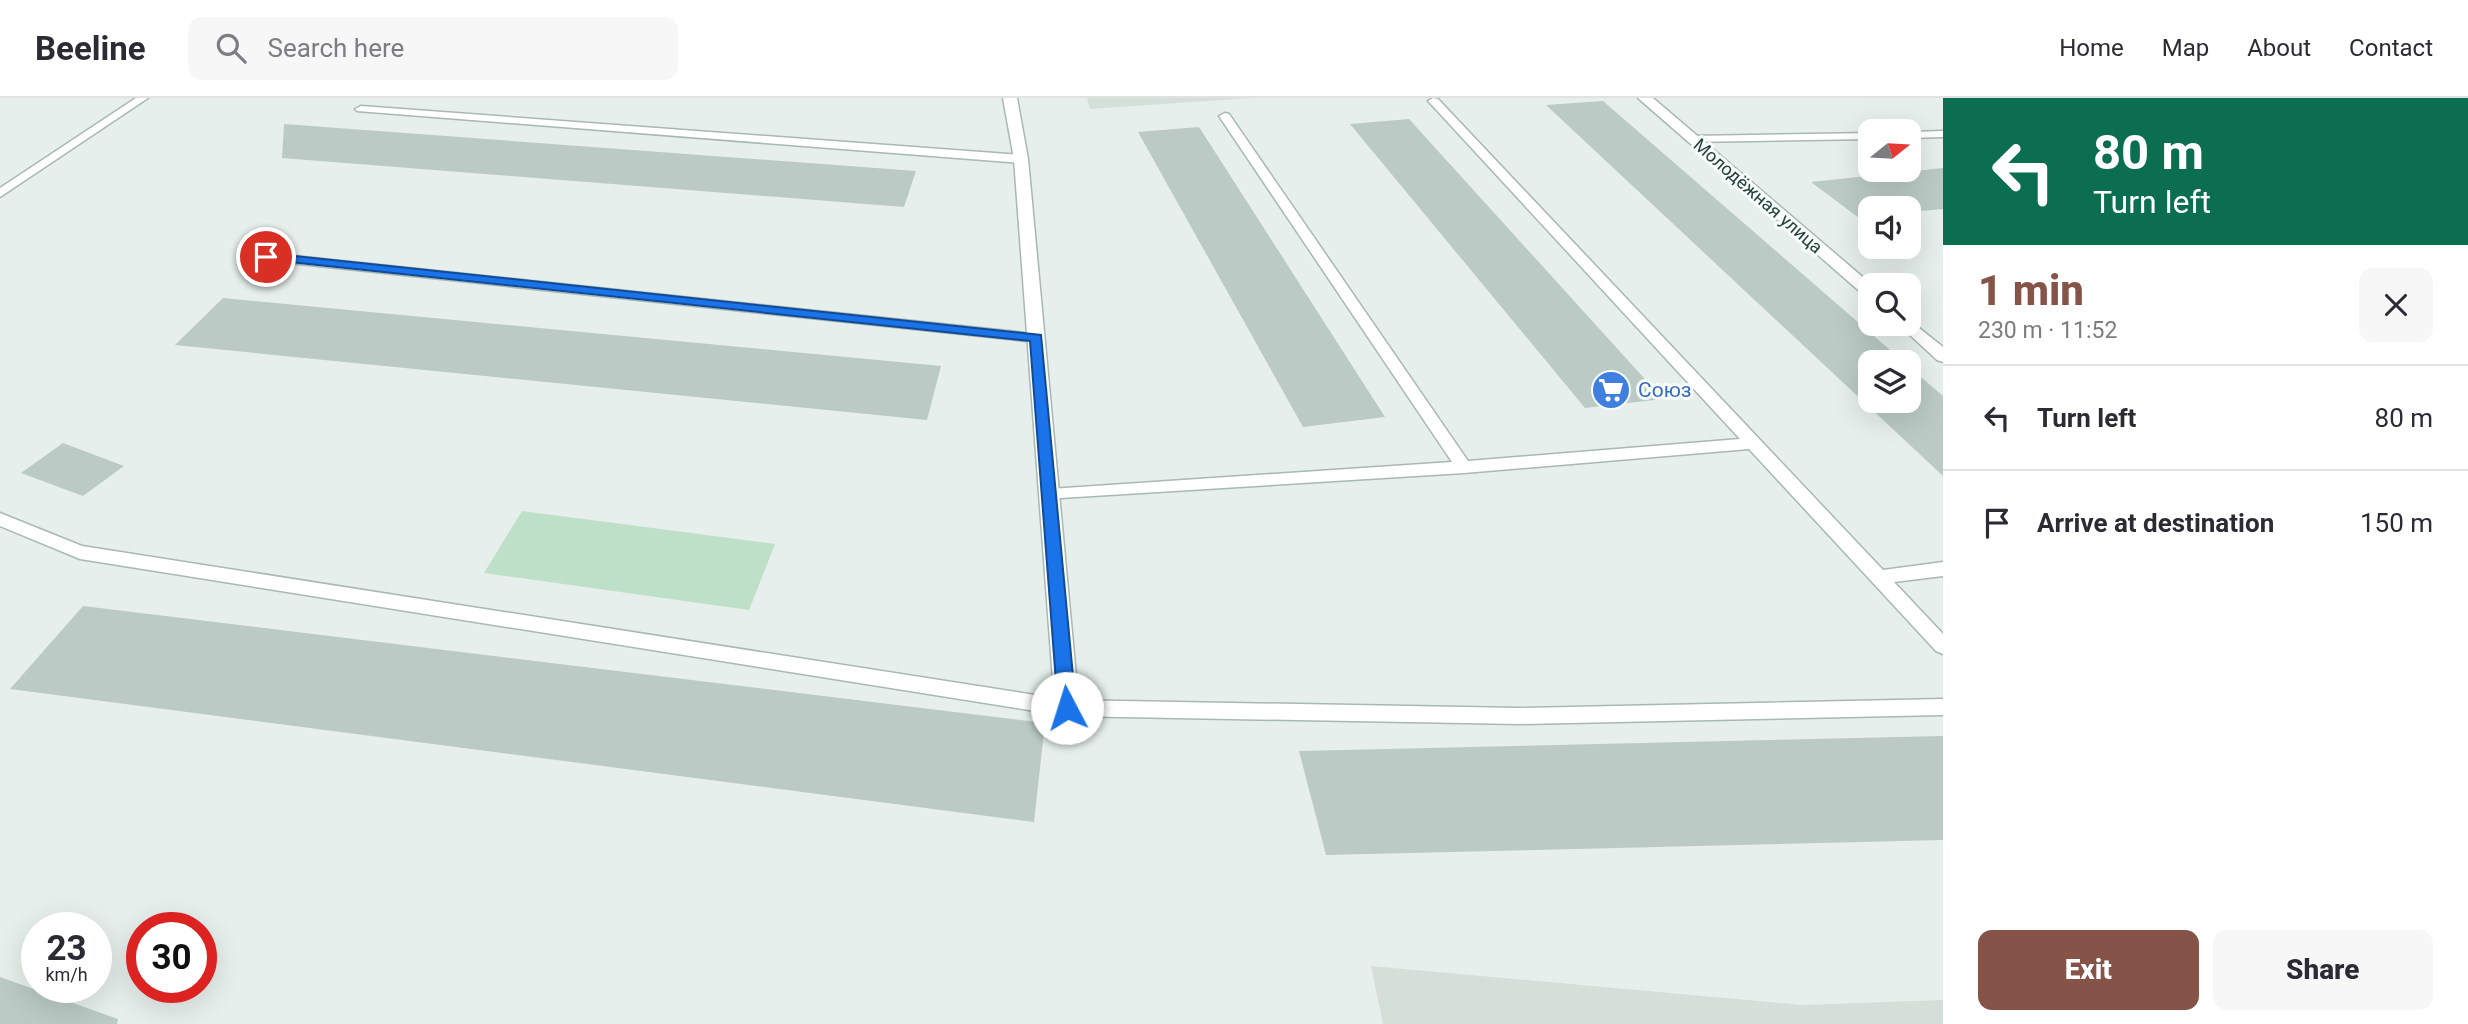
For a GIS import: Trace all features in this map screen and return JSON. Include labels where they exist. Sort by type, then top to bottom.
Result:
[{"type":"street","points":[[1010,98],[1021,159],[1067,708]]},
{"type":"street","name":"Молодёжная улица","points":[[1645,98],[1858,282]]},
{"type":"street","points":[[1920,336],[1943,356]]},
{"type":"lane","points":[[0,193],[143,98]]},
{"type":"lane","points":[[1434,101],[1943,646]]},
{"type":"lane","points":[[361,108],[1021,159]]},
{"type":"lane","points":[[1224,116],[1464,467]]},
{"type":"lane","points":[[1922,135],[1943,134]]},
{"type":"lane","points":[[1692,139],[1858,136]]},
{"type":"lane","points":[[266,257],[1036,338]]},
{"type":"lane","points":[[1050,495],[1464,467],[1754,443]]},
{"type":"lane","points":[[0,519],[80,552],[1067,708],[1519,716],[1943,707]]},
{"type":"lane","points":[[1879,577],[1943,569]]},
{"type":"shaded area","points":[[1087,98],[1250,98],[1090,109]]},
{"type":"shaded area","points":[[1371,966],[1803,1005],[1943,1000],[1943,1024],[1383,1024]]},
{"type":"green space","points":[[522,511],[775,544],[749,610],[484,573]]},
{"type":"building","points":[[1603,101],[1858,322],[1858,336],[1874,336],[1890,350],[1858,350],[1858,397],[1546,105]]},
{"type":"building","points":[[1409,119],[1663,399],[1585,408],[1350,124]]},
{"type":"building","points":[[284,124],[916,171],[904,207],[282,158]]},
{"type":"building","points":[[1199,127],[1385,417],[1303,427],[1138,132]]},
{"type":"building","points":[[1943,168],[1943,209],[1921,211],[1921,196],[1858,196],[1858,217],[1811,182],[1858,177],[1858,182],[1922,182],[1922,170]]},
{"type":"building","points":[[223,298],[941,366],[927,420],[175,345]]},
{"type":"building","points":[[1921,377],[1943,396],[1943,476],[1876,413],[1921,413]]},
{"type":"building","points":[[63,443],[124,466],[83,496],[21,473]]},
{"type":"building","points":[[83,606],[1045,723],[1034,822],[10,689]]},
{"type":"building","points":[[1943,736],[1943,840],[1326,855],[1299,751]]},
{"type":"building","points":[[0,977],[21,984],[21,1003],[73,1003],[118,1019],[117,1024],[0,1024]]},
{"type":"place","name":"Союз","points":[[1611,390]]},
{"type":"route","points":[[266,257],[1036,338],[1067,708]]}]
